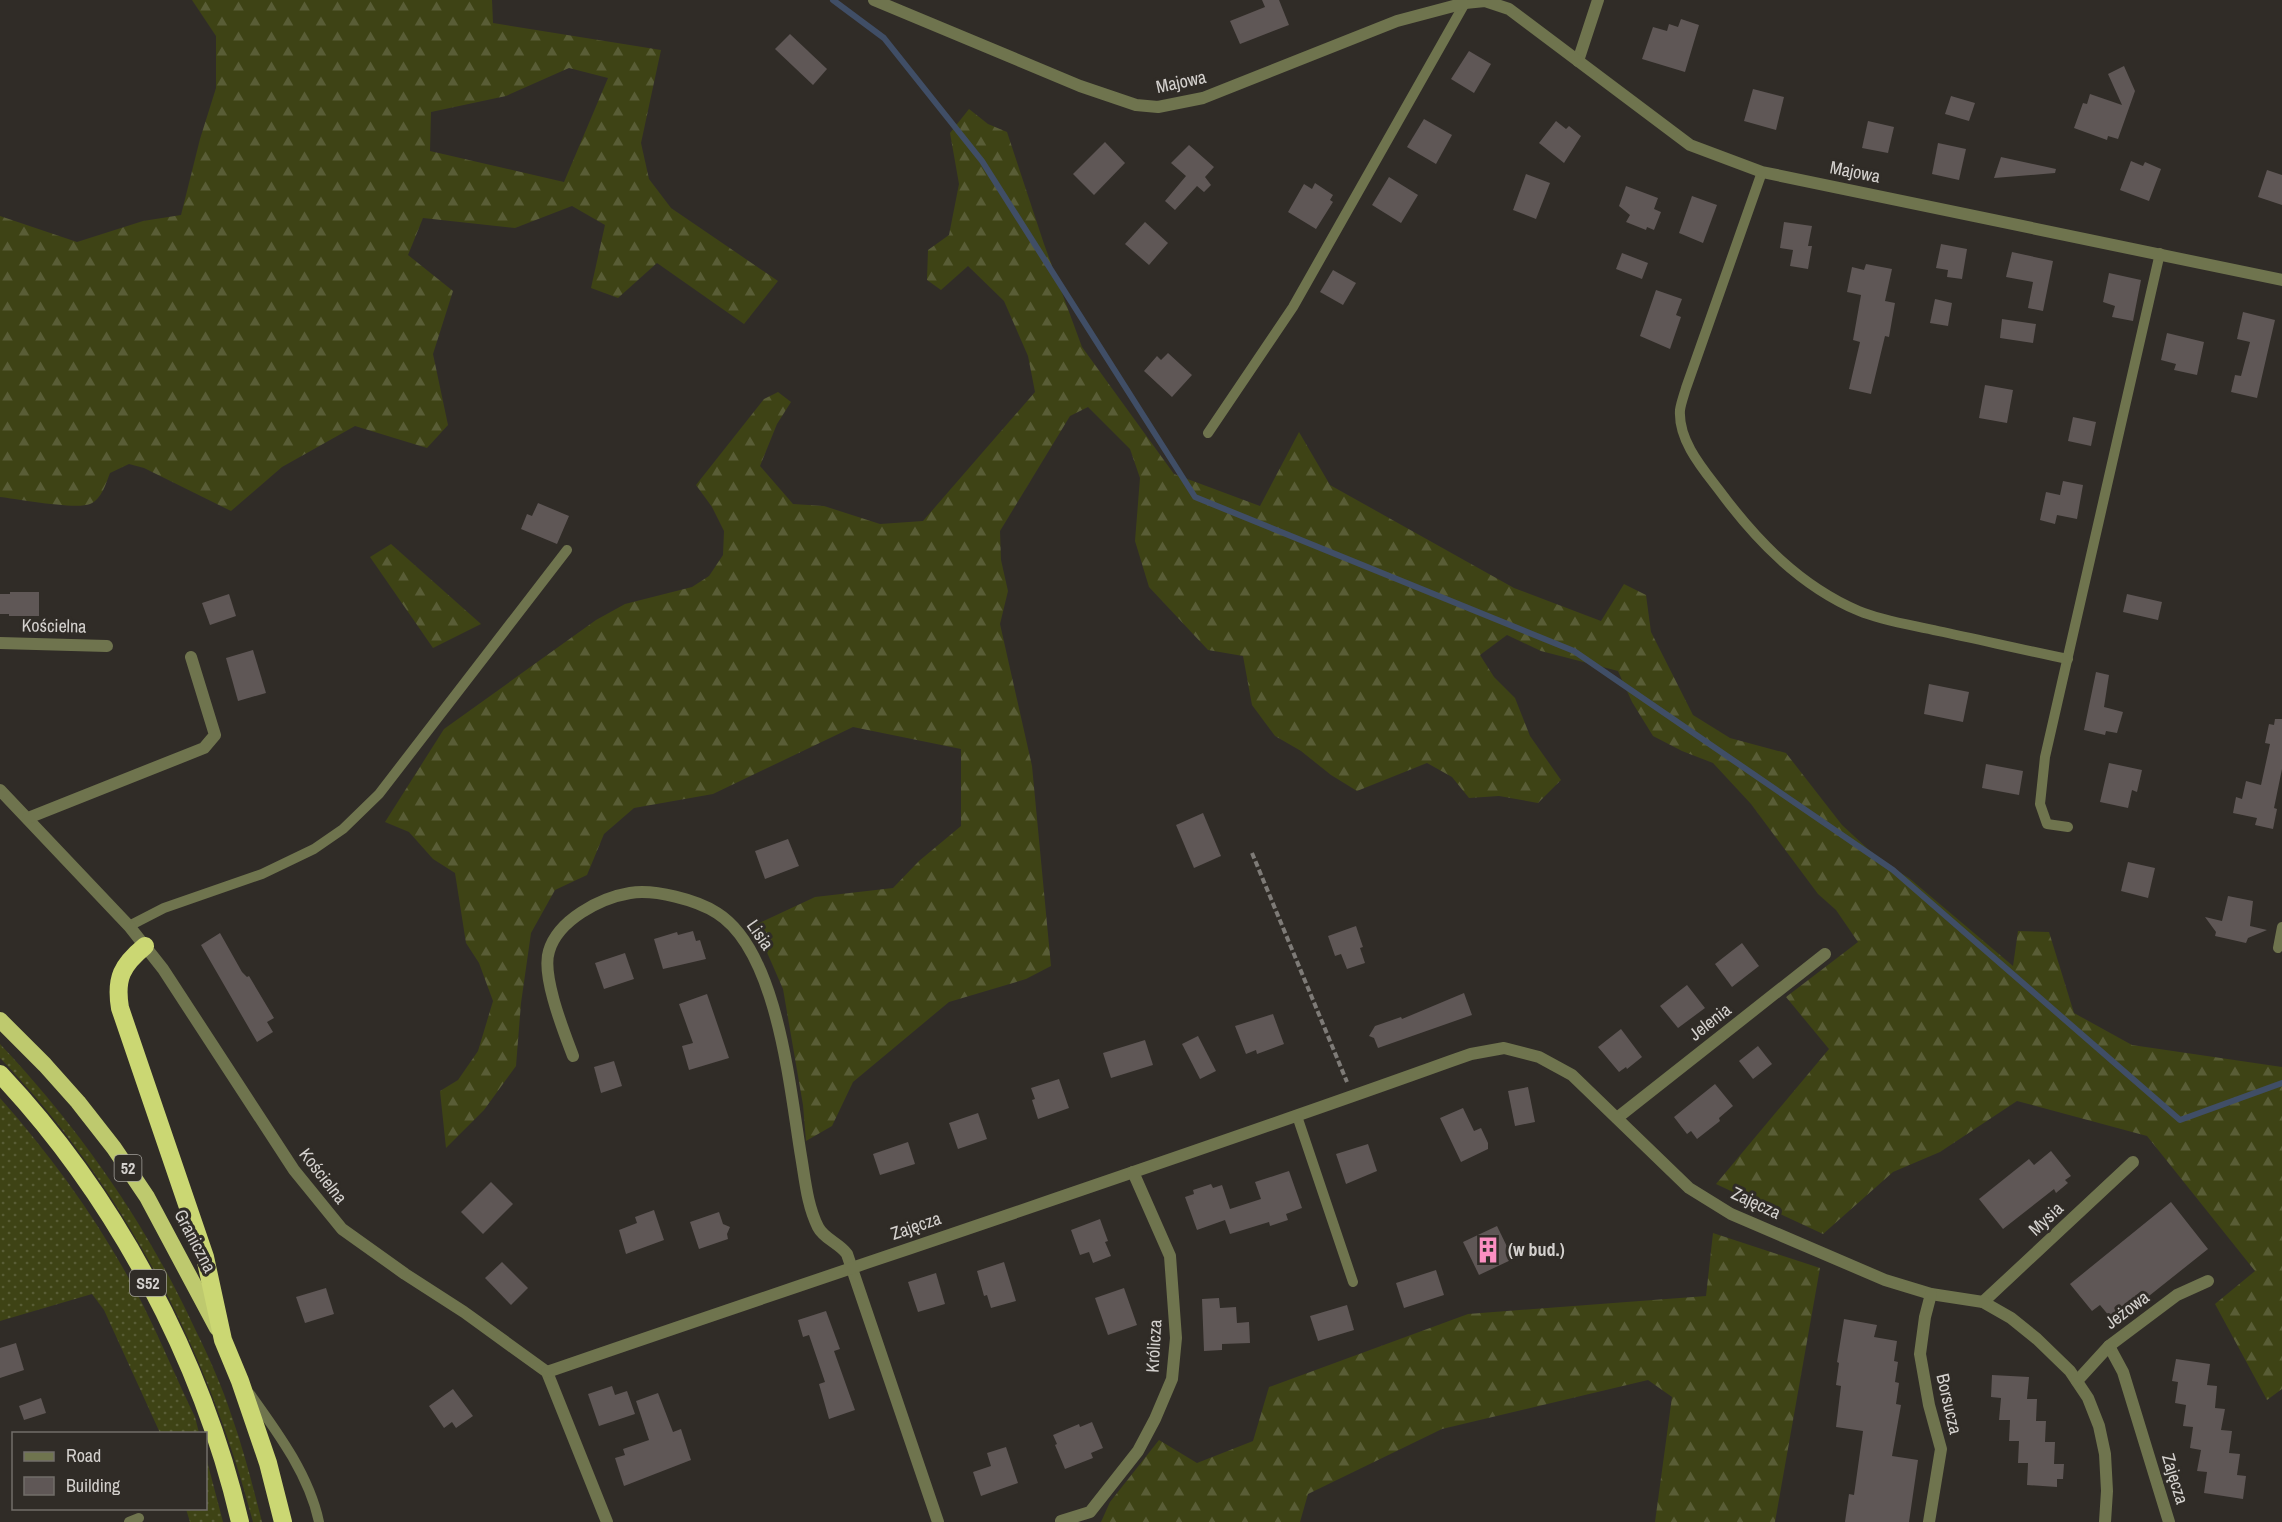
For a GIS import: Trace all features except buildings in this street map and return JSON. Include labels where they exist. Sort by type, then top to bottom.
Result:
[{"type":"highway","points":[[145,946],[119,976],[117,996],[205,1257],[223,1340]]},
{"type":"highway","name":"Graniczna","points":[[0,1020],[78,1102],[141,1187],[223,1340],[240,1381],[268,1463],[283,1522]]},
{"type":"highway","name":"S52","points":[[0,1074],[49,1132],[93,1192],[155,1295],[211,1422],[240,1522]]},
{"type":"street","name":"Majowa","points":[[874,0],[1080,86],[1136,105],[1158,107],[1203,98],[1397,21],[1465,3],[1485,1],[1509,9],[1690,145],[1762,172],[2282,280]]},
{"type":"street","points":[[1578,62],[1598,0]]},
{"type":"street","name":"Kościelna","points":[[0,643],[106,646]]},
{"type":"street","points":[[28,818],[204,748],[215,735],[191,657]]},
{"type":"street","name":"Kościelna","points":[[0,790],[129,926],[163,969],[294,1170],[342,1229],[547,1372]]},
{"type":"street","name":"Lisia","points":[[573,1056],[557,1011],[549,976],[548,952],[559,931],[576,916],[594,905],[630,893],[659,893],[691,902],[718,914],[744,938],[759,965],[774,1011],[814,1218],[824,1235],[847,1254],[852,1266]]},
{"type":"street","name":"Jelenia","points":[[1617,1118],[1825,954]]},
{"type":"street","name":"Zajęcza","points":[[547,1372],[1297,1116],[1471,1054],[1504,1048],[1539,1057],[1572,1076],[1689,1188],[1731,1214],[1885,1280],[1931,1294],[1983,1302],[2011,1318],[2037,1339],[2077,1381],[2088,1398],[2102,1438],[2107,1474],[2104,1522]]},
{"type":"street","name":"Mysia","points":[[1983,1302],[2133,1162]]},
{"type":"street","name":"Królicza","points":[[1061,1521],[1090,1512],[1138,1451],[1172,1379],[1176,1338],[1170,1256],[1133,1172]]},
{"type":"street","points":[[852,1266],[938,1522]]},
{"type":"street","name":"Jeżowa","points":[[2077,1381],[2109,1346],[2177,1295],[2208,1281]]},
{"type":"street","name":"Borsucza","points":[[1929,1522],[1941,1449],[1929,1405],[1920,1354],[1931,1294]]},
{"type":"street","name":"Zajęcza","points":[[2109,1346],[2123,1372],[2169,1522]]},
{"type":"street","points":[[547,1372],[607,1522]]},
{"type":"lane","points":[[1208,433],[1293,307],[1465,3]]},
{"type":"lane","points":[[1762,172],[1680,410],[1682,428],[1688,444],[1702,468],[1739,517],[1773,555],[1832,597],[1860,611],[1904,623],[2068,659]]},
{"type":"lane","points":[[2068,827],[2047,824],[2040,804],[2045,757],[2160,253]]},
{"type":"lane","points":[[129,926],[164,908],[261,874],[314,849],[343,829],[379,794],[567,550]]},
{"type":"lane","points":[[2278,948],[2282,927]]},
{"type":"lane","points":[[1297,1116],[1353,1282]]},
{"type":"lane","points":[[240,1381],[265,1415],[299,1469],[312,1495],[319,1522]]},
{"type":"path","points":[[1252,853],[1353,1096]]},
{"type":"green space","points":[[192,0],[492,0],[493,23],[661,50],[641,143],[649,179],[671,208],[778,281],[744,324],[657,263],[618,298],[591,288],[605,225],[572,206],[515,228],[423,218],[408,255],[453,291],[433,354],[448,425],[427,448],[355,426],[282,467],[231,511],[144,468],[129,464],[110,473],[101,495],[94,502],[83,506],[0,497],[0,216],[77,242],[143,221],[181,215],[200,139],[216,88],[216,36]],"holes":[[[569,68],[608,78],[564,182],[430,151],[431,112],[506,96]]]},
{"type":"green space","points":[[969,109],[988,124],[1007,132],[1044,244],[1082,347],[1174,474],[1260,506],[1299,432],[1330,485],[1514,588],[1601,621],[1624,584],[1646,595],[1651,632],[1693,715],[1730,738],[1786,753],[1842,825],[1881,861],[1909,878],[2013,966],[2018,931],[2049,932],[2074,1013],[2132,1045],[2282,1067],[2282,1389],[2267,1400],[2215,1304],[2255,1271],[2147,1136],[2017,1101],[1940,1152],[1893,1172],[1823,1234],[1716,1184],[1829,1049],[1786,997],[1858,942],[1836,910],[1818,894],[1751,804],[1713,763],[1653,736],[1632,702],[1618,671],[1541,651],[1507,635],[1480,655],[1494,677],[1515,698],[1530,736],[1561,780],[1538,803],[1499,796],[1469,798],[1452,777],[1427,763],[1357,791],[1331,775],[1301,751],[1275,736],[1252,705],[1243,656],[1208,650],[1149,587],[1135,541],[1140,478],[1130,449],[1088,407],[1070,416],[1000,531],[1001,560],[1008,591],[1000,624],[1032,766],[1051,966],[1026,979],[949,1002],[853,1082],[832,1126],[806,1141],[803,1105],[783,989],[755,925],[815,897],[893,888],[919,861],[961,826],[961,749],[853,727],[713,794],[634,808],[604,834],[587,875],[555,890],[531,933],[521,1003],[516,1066],[484,1110],[446,1148],[440,1091],[458,1080],[478,1051],[493,1001],[479,963],[466,943],[455,873],[433,859],[409,832],[385,822],[444,729],[596,620],[625,604],[692,587],[709,576],[723,555],[724,531],[712,507],[696,485],[764,399],[778,392],[791,402],[777,424],[760,466],[793,504],[824,506],[880,524],[923,521],[1035,392],[1028,356],[1004,301],[968,266],[941,290],[927,280],[928,250],[949,235],[959,184],[950,133]]},
{"type":"green space","points":[[391,544],[481,624],[433,648],[370,557]]},
{"type":"green space","points":[[0,1044],[57,1109],[84,1144],[133,1215],[176,1290],[220,1383],[248,1469],[262,1522],[253,1522],[212,1395],[186,1334],[156,1274],[123,1216],[86,1161],[45,1108],[0,1058]]},
{"type":"green space","points":[[0,1098],[40,1146],[96,1223],[150,1319],[195,1417],[199,1432],[160,1432],[104,1310],[92,1294],[0,1321]]},
{"type":"green space","points":[[1713,1233],[1820,1268],[1775,1522],[1655,1522],[1672,1397],[1648,1380],[1442,1429],[1308,1494],[1300,1522],[1101,1522],[1110,1502],[1159,1440],[1197,1463],[1253,1441],[1269,1387],[1468,1314],[1706,1296]]},
{"type":"green space","points":[[207,1461],[223,1522],[190,1522],[186,1510],[207,1510]]},
{"type":"waterway","points":[[833,0],[884,38],[982,161],[1195,497],[1574,651],[1893,870],[2180,1120],[2282,1083]]},
{"type":"place","name":"(w bud.)","points":[[1488,1250]]}]
